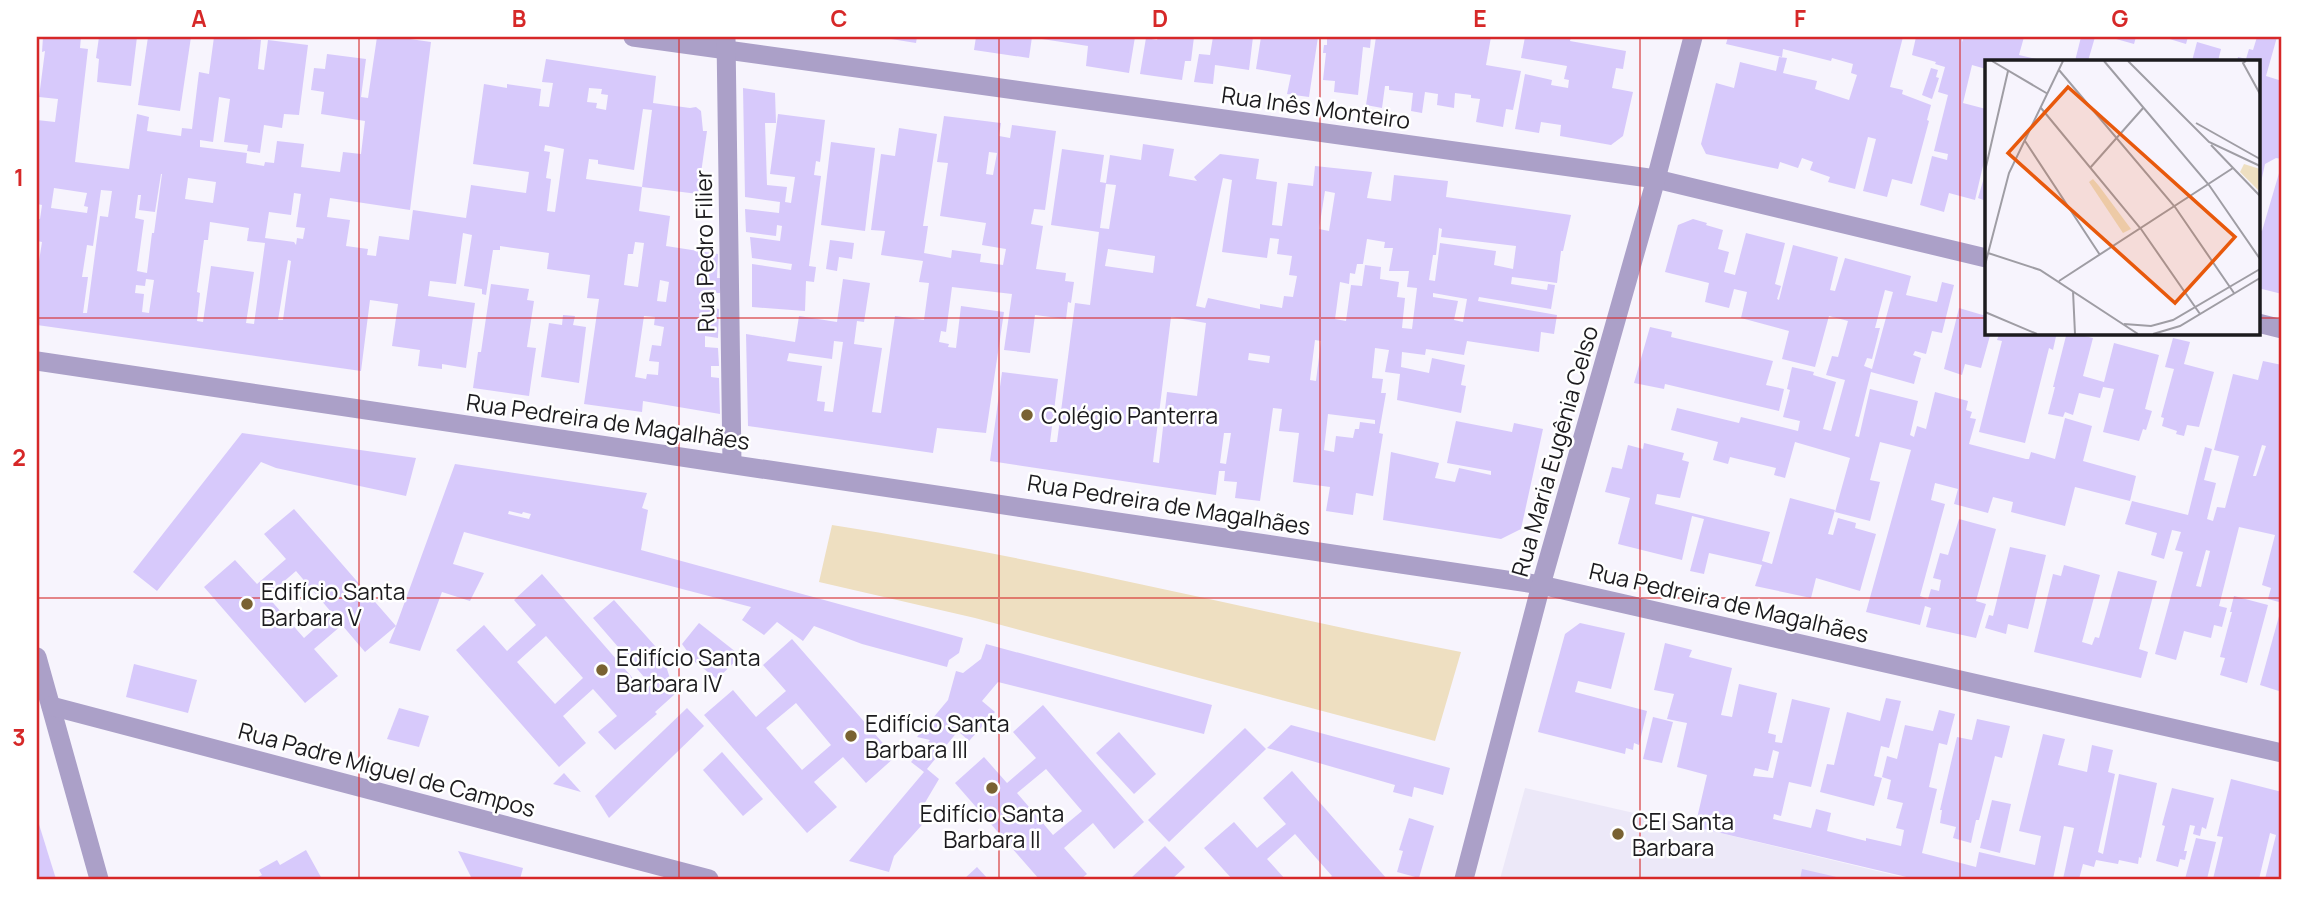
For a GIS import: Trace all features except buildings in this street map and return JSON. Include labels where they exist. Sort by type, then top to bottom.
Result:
[{"type":"street","name":"Rua Inês Monteiro","points":[[633,37],[726,43],[1656,179],[1985,258]]},
{"type":"street","name":"Rua Maria Eugênia Celso","points":[[1464,879],[1541,585],[1656,179],[1693,37]]},
{"type":"street","name":"Rua Pedro Filier","points":[[726,43],[732,464]]},
{"type":"street","points":[[2260,323],[2282,328]]},
{"type":"street","name":"Rua Pedreira de Magalhães","points":[[37,361],[1541,585],[2282,753]]},
{"type":"street","points":[[37,657],[99,879]]},
{"type":"street","name":"Rua Padre Miguel de Campos","points":[[51,706],[709,879]]},
{"type":"shaded area","points":[[832,525],[990,553],[1461,652],[1435,741],[975,618],[819,582]]},
{"type":"shaded area","name":"CEI Santa Barbara","points":[[1525,788],[1695,827],[1910,879],[1500,879]]},
{"type":"place","name":"Colégio Panterra","points":[[1027,415]]},
{"type":"place","name":"Edifício Santa Barbara V","points":[[247,604]]},
{"type":"place","name":"Edifício Santa Barbara IV","points":[[602,670]]},
{"type":"place","name":"Edifício Santa Barbara III","points":[[851,736]]},
{"type":"place","name":"Edifício Santa Barbara II","points":[[992,788]]},
{"type":"place","name":"CEI Santa Barbara","points":[[1618,834]]}]
